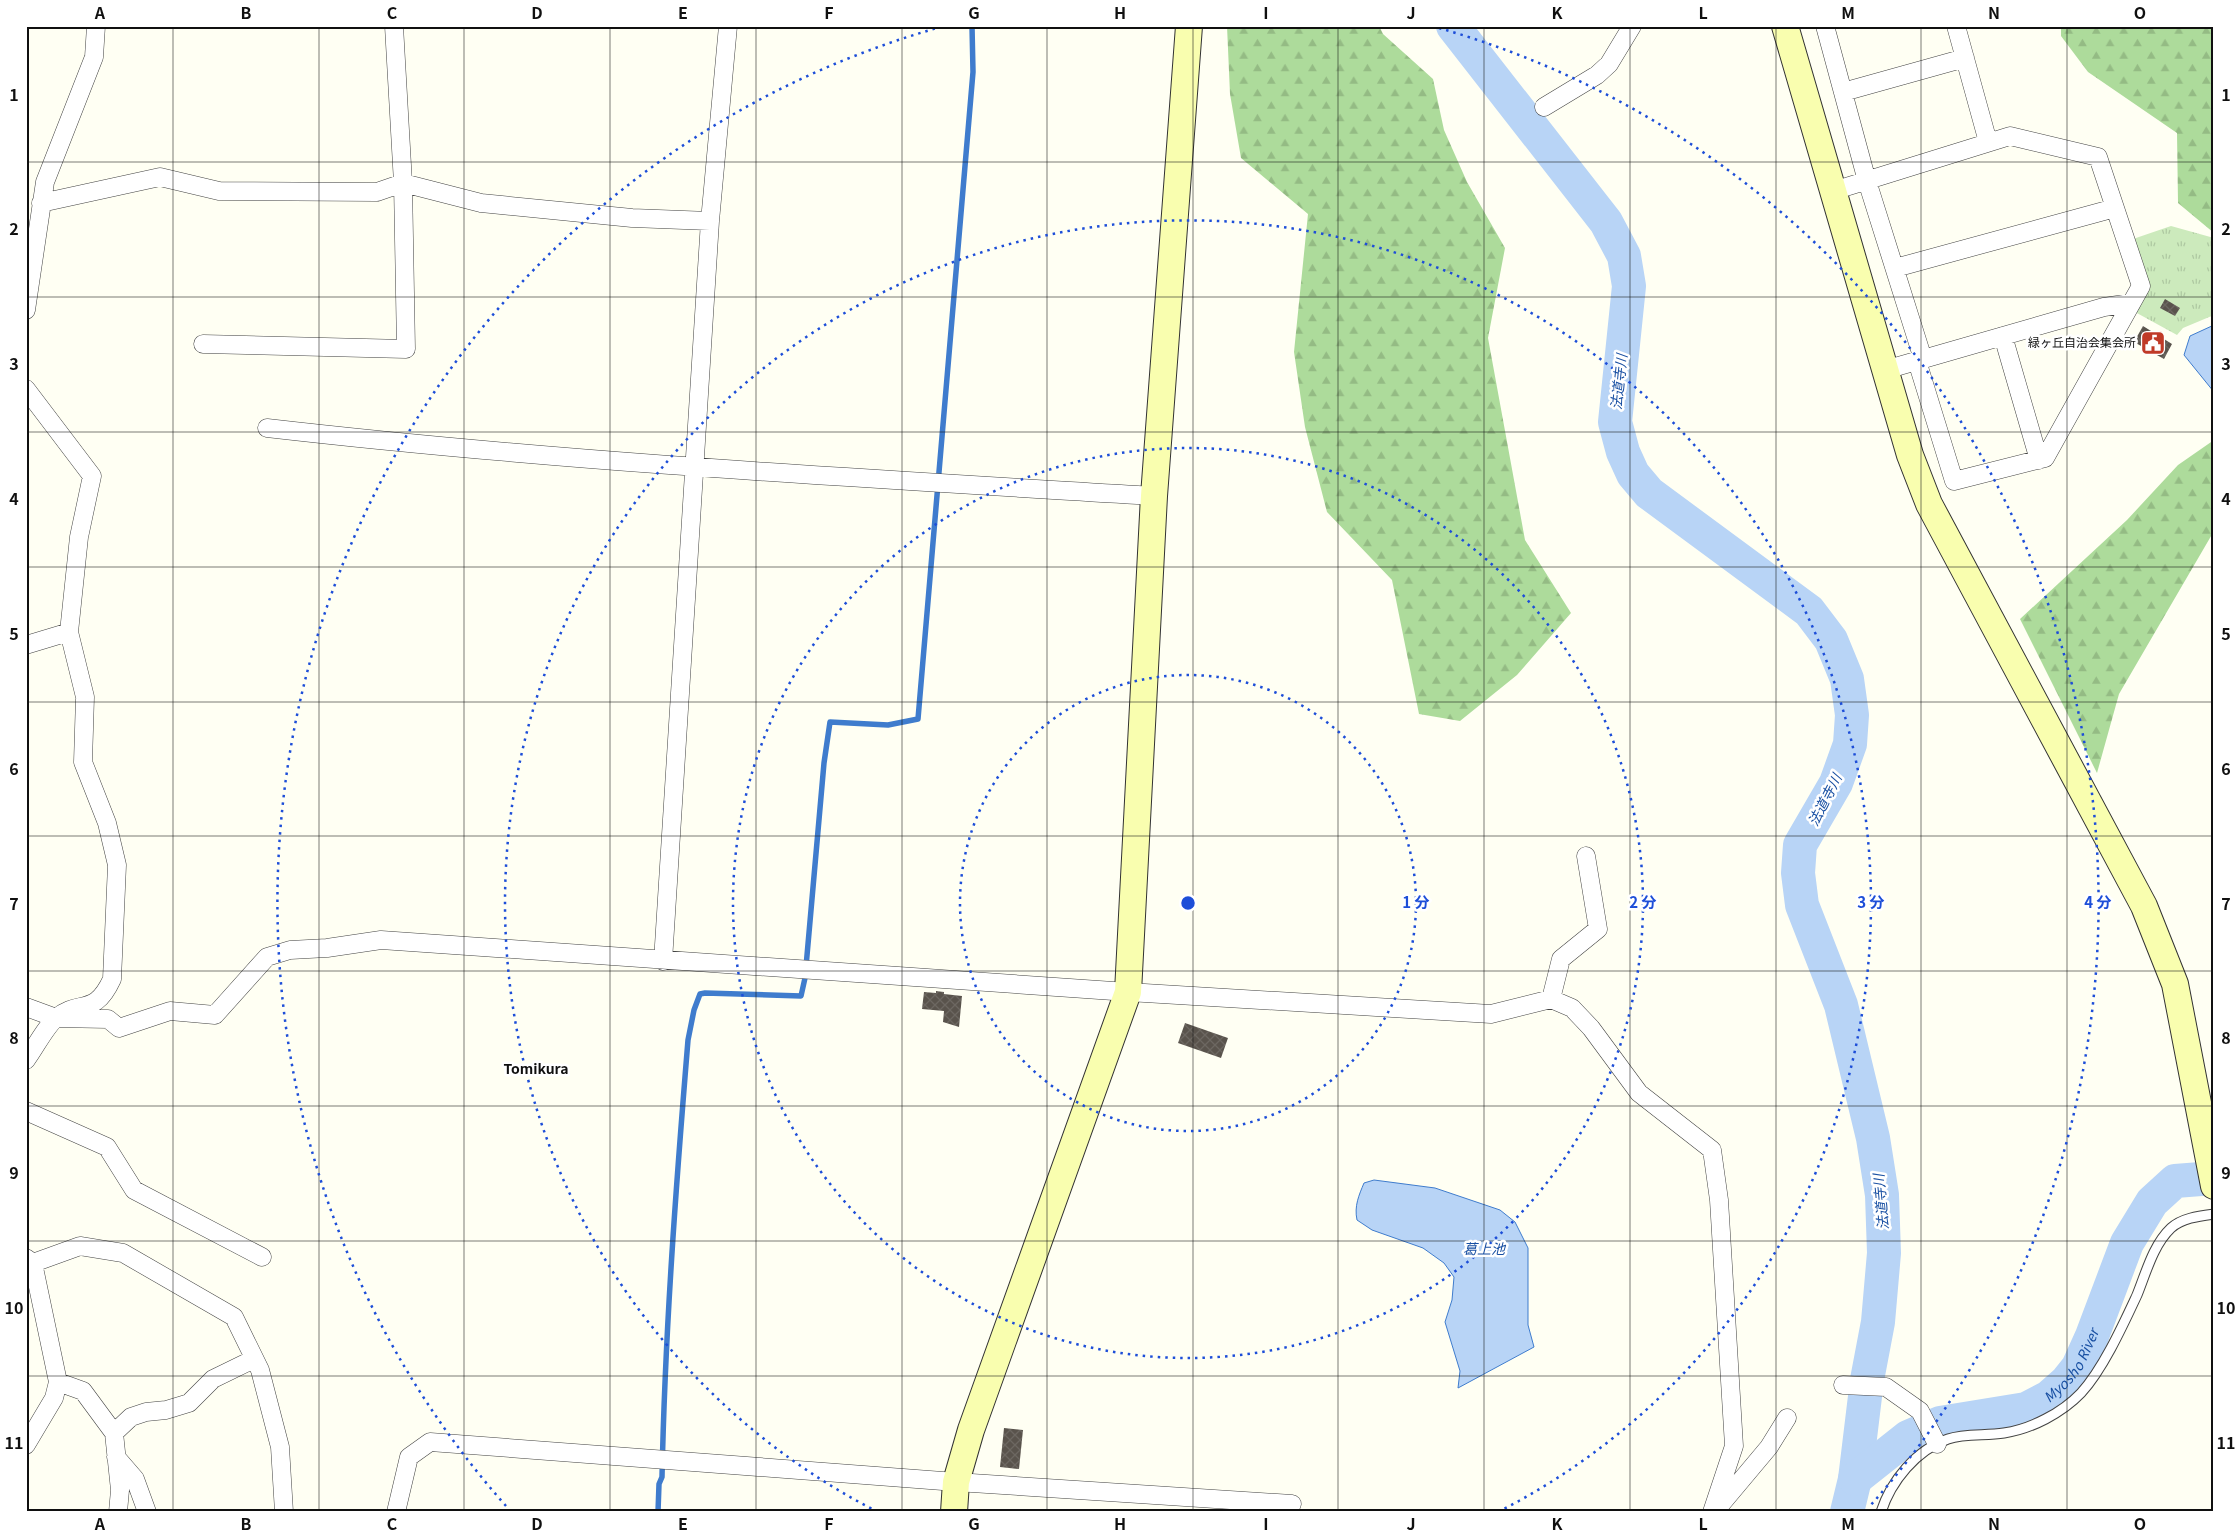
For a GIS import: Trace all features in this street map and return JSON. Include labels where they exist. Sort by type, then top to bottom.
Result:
[{"type":"street","points":[[26,310],[29,275],[45,182],[94,57],[96,26]]},
{"type":"street","points":[[203,344],[406,349],[403,183],[394,26]]},
{"type":"street","points":[[663,961],[696,468],[710,221],[728,26]]},
{"type":"street","points":[[954,1512],[956,1482],[971,1430],[1128,992],[1154,496],[1189,26]]},
{"type":"street","points":[[1544,107],[1597,75],[1609,64],[1632,26]]},
{"type":"street","points":[[1785,26],[1910,455],[1929,504],[2144,906],[2176,984],[2212,1176]]},
{"type":"street","points":[[1825,26],[1867,181],[1895,268],[1954,481],[2045,458],[2141,286],[2098,157],[2010,136],[1988,142],[1867,181],[1833,191]]},
{"type":"street","points":[[1956,26],[1988,142]]},
{"type":"street","points":[[1843,92],[1965,58]]},
{"type":"street","points":[[41,203],[160,177],[218,191],[376,192],[403,183],[481,203],[632,218],[710,221]]},
{"type":"street","points":[[1895,268],[2115,208]]},
{"type":"street","points":[[1886,370],[2104,307],[2131,303]]},
{"type":"street","points":[[2003,336],[2039,460]]},
{"type":"street","points":[[26,389],[92,476],[79,537],[69,632],[85,697],[83,762],[107,824],[117,865],[112,980],[105,995],[91,1006],[70,1010],[56,1018],[26,1060]]},
{"type":"street","points":[[267,428],[398,443],[696,468],[1154,496]]},
{"type":"street","points":[[26,645],[69,632]]},
{"type":"street","points":[[1551,999],[1561,960],[1598,929],[1586,856]]},
{"type":"street","points":[[26,1007],[56,1018],[108,1019],[119,1028],[170,1012],[215,1015],[267,957],[290,950],[326,948],[381,940],[663,961],[1491,1014],[1551,999],[1572,1008],[1591,1028],[1639,1093],[1712,1150],[1719,1200],[1734,1446],[1713,1512]]},
{"type":"street","points":[[26,1111],[107,1147],[134,1190],[262,1257]]},
{"type":"street","points":[[26,1445],[54,1398],[58,1382],[30,1260],[80,1246],[123,1253],[234,1317],[260,1370],[280,1447],[284,1512]]},
{"type":"street","points":[[114,1433],[131,1417],[189,1403],[213,1378],[254,1358]]},
{"type":"street","points":[[58,1382],[83,1392],[114,1433],[120,1490],[118,1512]]},
{"type":"street","points":[[1843,1385],[1886,1387],[1920,1411],[1937,1444]]},
{"type":"street","points":[[1713,1512],[1769,1447],[1787,1418]]},
{"type":"street","points":[[396,1512],[409,1457],[430,1442],[956,1482],[1292,1504]]},
{"type":"street","points":[[116,1457],[135,1479],[147,1512]]},
{"type":"lane","points":[[1881,1512],[1894,1484],[1909,1465],[1927,1448],[1949,1439],[2006,1432],[2033,1424],[2062,1410],[2080,1394],[2098,1370],[2136,1297],[2162,1238],[2172,1227],[2189,1218],[2214,1214]]},
{"type":"green space","points":[[1227,26],[1379,26],[1383,34],[1433,79],[1444,130],[1467,182],[1505,248],[1488,338],[1525,540],[1571,613],[1517,675],[1460,721],[1419,714],[1392,580],[1327,512],[1305,427],[1294,352],[1308,214],[1241,158],[1230,94]]},
{"type":"green space","points":[[2061,26],[2214,26],[2214,233],[2178,203],[2177,133],[2088,72],[2061,36]]},
{"type":"green space","points":[[2171,226],[2214,238],[2214,315],[2183,328],[2177,335],[2135,312],[2133,239]]},
{"type":"green space","points":[[2214,440],[2214,531],[2119,694],[2097,773],[2020,619],[2127,520],[2178,465]]},
{"type":"water","points":[[2214,325],[2214,392],[2184,355],[2190,336]]},
{"type":"water","name":"葛上池","points":[[1374,1180],[1435,1188],[1500,1210],[1515,1222],[1528,1248],[1528,1325],[1534,1347],[1458,1388],[1460,1371],[1445,1322],[1452,1300],[1454,1277],[1444,1263],[1423,1248],[1372,1230],[1357,1220],[1357,1205],[1364,1183]]},
{"type":"building","points":[[2165,299],[2180,308],[2175,316],[2160,308]]},
{"type":"building","name":"緑ヶ丘自治会集会所","points":[[2143,326],[2172,344],[2164,359],[2134,342]]},
{"type":"building","points":[[936,991],[962,996],[959,1027],[943,1022],[944,1011],[922,1009],[924,992],[936,993]]},
{"type":"building","points":[[1185,1023],[1228,1038],[1221,1058],[1178,1043]]},
{"type":"building","points":[[1004,1428],[1023,1430],[1019,1469],[1000,1467]]},
{"type":"waterway","points":[[658,1512],[659,1484],[662,1477],[668,1313],[675,1204],[688,1040],[694,1010],[700,994],[705,993],[801,996],[805,978],[824,763],[830,722],[888,725],[918,719],[973,72],[972,26]]},
{"type":"waterway","name":"法道寺川","points":[[1453,26],[1606,222],[1624,256],[1629,286],[1615,422],[1623,452],[1633,474],[1649,493],[1809,611],[1831,640],[1847,679],[1852,715],[1850,744],[1836,783],[1800,845],[1798,873],[1802,905],[1841,1005],[1873,1138],[1882,1195],[1884,1253],[1878,1322],[1867,1380],[1855,1479],[1847,1512]]},
{"type":"waterway","name":"Myosho River","points":[[1855,1479],[1908,1437],[1940,1423],[2026,1409],[2049,1397],[2066,1382],[2078,1367],[2092,1336],[2127,1243],[2152,1202],[2175,1181],[2214,1178]]},
{"type":"place","name":"緑ヶ丘自治会集会所","points":[[2153,343]]},
{"type":"district","name":"Tomikura","points":[[536,1069]]}]
